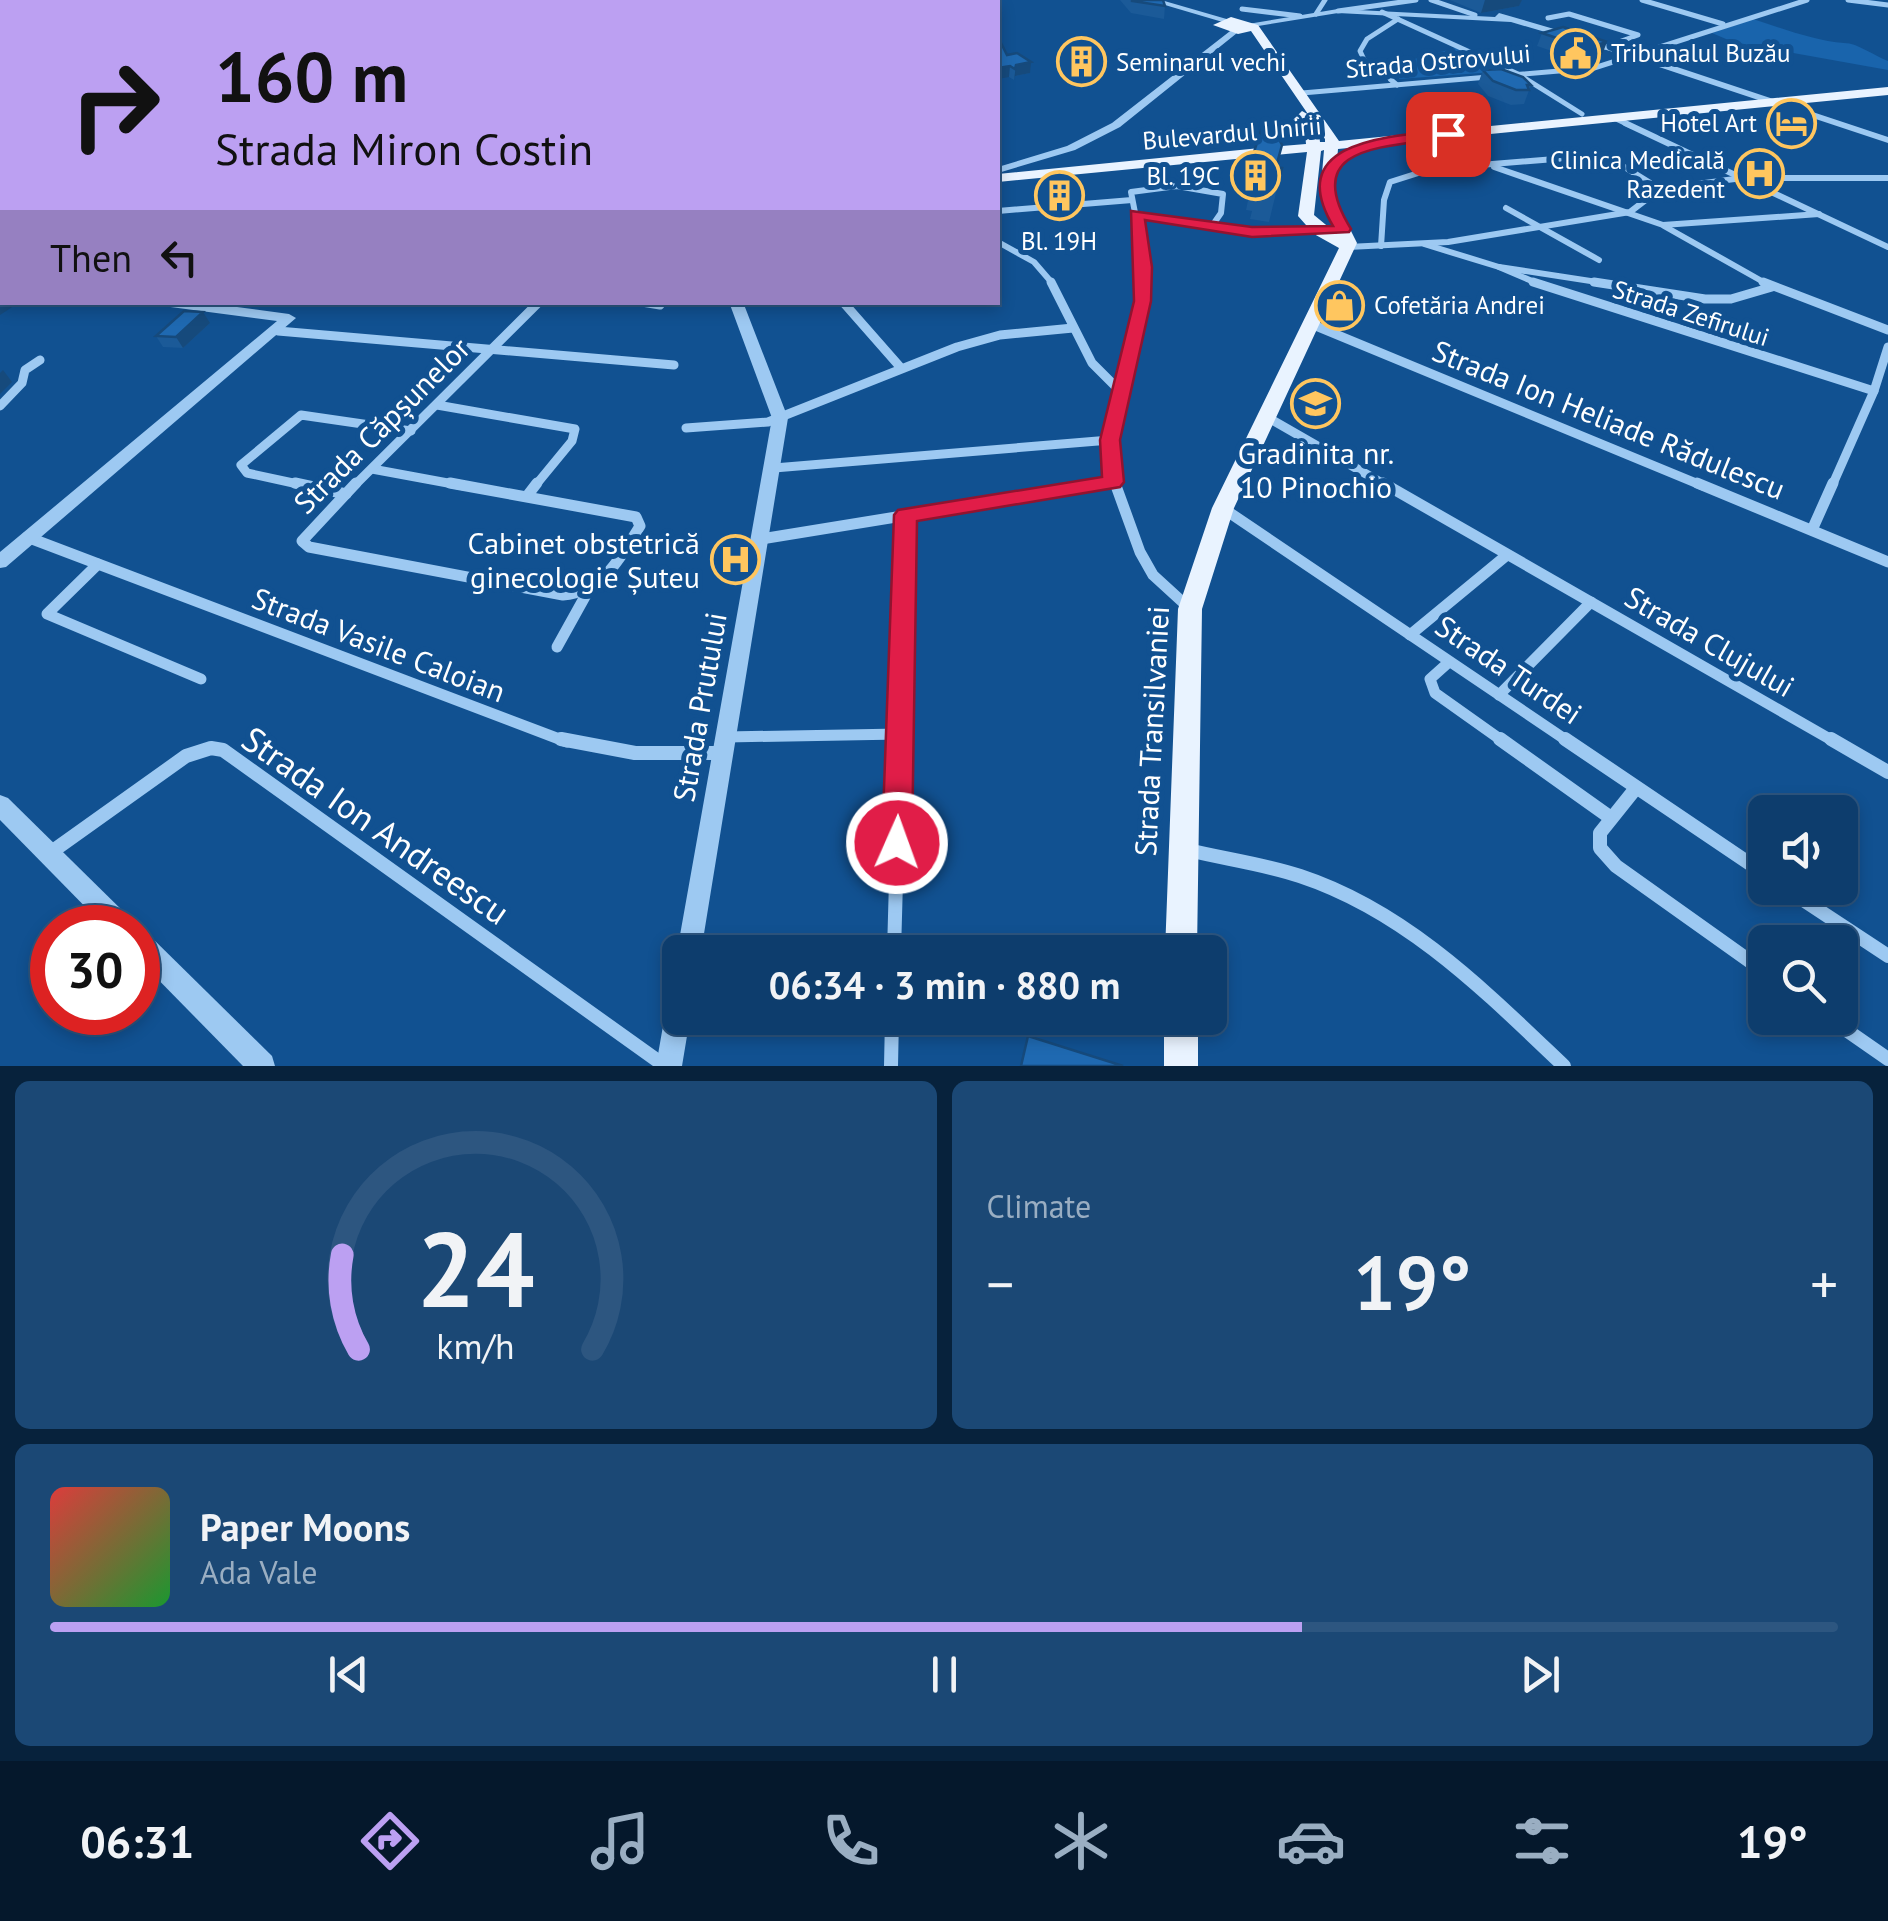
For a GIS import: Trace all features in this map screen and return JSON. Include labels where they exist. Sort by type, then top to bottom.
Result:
[{"type":"main road","points":[[1240,19],[1302,93],[1314,144],[1305,212],[1314,226],[1343,232]]},
{"type":"main road","points":[[1240,19],[1333,142],[1326,196],[1343,232]]},
{"type":"main road","name":"Bulevardul Unirii","points":[[1000,173],[1314,144],[1754,96],[1888,88]]},
{"type":"main road","name":"Bulevardul Unirii","points":[[1333,142],[1378,142],[1888,88]]},
{"type":"main road","points":[[1308,113],[1347,128],[1403,132]]},
{"type":"main road","points":[[1258,149],[1288,133],[1308,113]]},
{"type":"main road","points":[[1328,174],[1347,153],[1378,142]]},
{"type":"main road","points":[[1258,149],[1311,173]]},
{"type":"main road","points":[[1314,226],[1343,232]]},
{"type":"main road","name":"Strada Transilvaniei","points":[[1182,935],[1190,609],[1223,508],[1311,324],[1343,232]]},
{"type":"main road","points":[[1181,1035],[1181,1066]]},
{"type":"street","points":[[1152,0],[1240,19],[1300,16],[1416,0]]},
{"type":"street","points":[[1316,14],[1325,0]]},
{"type":"street","points":[[1431,0],[1475,16]]},
{"type":"street","points":[[1642,0],[1726,24]]},
{"type":"street","name":"Strada Ostrovului","points":[[1302,93],[1594,68],[1807,0]]},
{"type":"street","points":[[1848,0],[1888,5]]},
{"type":"street","points":[[1338,11],[1502,16],[1631,56]]},
{"type":"street","points":[[1382,12],[1518,74],[1582,114]]},
{"type":"street","points":[[1548,18],[1569,14],[1638,35],[1605,46]]},
{"type":"street","points":[[1000,172],[1072,148],[1116,126],[1240,19],[1300,16]]},
{"type":"street","points":[[1502,16],[1888,140]]},
{"type":"street","points":[[1398,19],[1367,38],[1360,51],[1366,64],[1395,74],[1390,79],[1398,85]]},
{"type":"street","points":[[1607,34],[1620,30]]},
{"type":"street","points":[[1715,84],[1725,92],[1722,100]]},
{"type":"street","points":[[1799,99],[1798,106],[1809,114]]},
{"type":"street","points":[[1614,118],[1888,247]]},
{"type":"street","points":[[1380,246],[1384,200],[1390,182],[1416,171],[1605,154],[1660,189]]},
{"type":"street","points":[[1488,165],[1664,225],[1772,287],[1888,330]]},
{"type":"street","points":[[1343,232],[1380,246],[1424,244],[1630,212],[1660,189],[1742,178],[1888,178]]},
{"type":"street","points":[[1190,609],[1153,575],[1128,526],[1113,482],[1110,440],[1143,301],[1144,267],[1131,192],[1219,191],[1223,194],[1220,213],[1212,226]]},
{"type":"street","points":[[1000,211],[1132,200]]},
{"type":"street","points":[[1506,208],[1599,260]]},
{"type":"street","points":[[1136,214],[1284,232],[1314,226]]},
{"type":"street","points":[[1664,225],[1819,214]]},
{"type":"street","points":[[1284,232],[1314,226]]},
{"type":"street","points":[[1000,243],[1042,270],[1059,294],[1094,370],[1119,390]]},
{"type":"street","points":[[1424,244],[1499,268],[1721,300],[1772,287]]},
{"type":"street","name":"Strada Zefirului","points":[[1499,268],[1550,290],[1874,391]]},
{"type":"street","points":[[0,562],[288,318],[186,305]]},
{"type":"street","name":"Strada Căpșunelor","points":[[535,305],[302,541],[310,547],[563,595],[587,593]]},
{"type":"street","name":"Strada Prutului","points":[[692,935],[780,418],[737,305]]},
{"type":"street","points":[[846,305],[901,368]]},
{"type":"street","name":"Strada Ion Heliade Rădulescu","points":[[1311,324],[1888,562]]},
{"type":"street","points":[[686,428],[780,418],[901,368],[1000,335],[1073,328]]},
{"type":"street","points":[[278,330],[674,365]]},
{"type":"street","points":[[1812,530],[1874,391],[1888,347]]},
{"type":"street","points":[[0,406],[22,384],[26,370],[40,360]]},
{"type":"street","points":[[437,405],[575,429],[572,441],[527,496]]},
{"type":"street","points":[[346,494],[247,473],[241,465],[301,414],[411,431]]},
{"type":"street","name":"Strada Clujului","points":[[1267,416],[1888,772]]},
{"type":"street","points":[[774,468],[1110,440]]},
{"type":"street","points":[[372,469],[629,514],[640,520],[640,526],[616,561],[587,593],[556,648]]},
{"type":"street","points":[[761,539],[1113,482]]},
{"type":"street","name":"Strada Turdei","points":[[1223,508],[1748,863]]},
{"type":"street","points":[[894,935],[906,515]]},
{"type":"street","name":"Strada Vasile Caloian","points":[[26,537],[576,744],[635,753],[900,734]]},
{"type":"street","points":[[1410,635],[1507,555]]},
{"type":"street","points":[[98,564],[47,614],[201,679]]},
{"type":"street","points":[[1499,695],[1591,602]]},
{"type":"street","points":[[1449,662],[1430,679],[1435,693],[1611,818]]},
{"type":"street","name":"Strada Ion Andreescu","points":[[50,854],[186,756],[210,748],[223,750],[667,1066]]},
{"type":"street","points":[[1636,788],[1597,840],[1606,857],[1748,960]]},
{"type":"street","points":[[0,805],[100,905]]},
{"type":"street","points":[[1182,849],[1299,876],[1346,893],[1404,925],[1438,950],[1564,1066]]},
{"type":"street","points":[[1811,905],[1888,956]]},
{"type":"street","points":[[160,964],[262,1066]]},
{"type":"street","points":[[667,1066],[673,1035]]},
{"type":"street","points":[[891,1066],[892,1035]]},
{"type":"street","points":[[1853,1035],[1888,1059]]},
{"type":"shaded area","points":[[1753,19],[1811,37],[1855,45],[1888,61],[1888,70],[1733,42],[1712,33]]},
{"type":"shaded area","points":[[1459,47],[1507,71],[1399,79],[1399,73],[1385,67]]},
{"type":"building","points":[[1163,0],[1165,6],[1132,1]]},
{"type":"building","points":[[1563,27],[1607,42],[1586,48],[1542,33]]},
{"type":"building","points":[[1000,41],[1007,55],[1017,53],[1031,62],[1016,65],[1015,69],[1000,68]]},
{"type":"building","points":[[1501,69],[1523,77],[1531,85],[1527,85],[1529,90],[1516,90],[1493,81],[1483,70]]},
{"type":"building","points":[[1261,130],[1278,137],[1282,145],[1276,167],[1282,168],[1278,182],[1259,179],[1261,171],[1255,170],[1260,153],[1254,152]]},
{"type":"building","points":[[184,311],[203,312],[176,337],[156,336]]},
{"type":"building","points":[[1311,380],[1340,394],[1330,402],[1300,388]]},
{"type":"building","points":[[1028,1036],[1123,1066],[1021,1066]]},
{"type":"place","name":"Tribunalul Buzău","points":[[1576,53]]},
{"type":"place","name":"Seminarul vechi","points":[[1081,62]]},
{"type":"place","name":"Hotel Art","points":[[1792,123]]},
{"type":"place","name":"Clinica Medicală Razedent","points":[[1760,174]]},
{"type":"place","name":"Bl. 19C","points":[[1255,176]]},
{"type":"place","name":"Bl. 19H","points":[[1059,195]]},
{"type":"place","name":"Cofetăria Andrei","points":[[1339,305]]},
{"type":"place","name":"Gradinita nr. 10 Pinochio","points":[[1316,403]]},
{"type":"place","name":"Cabinet obstetrică ginecologie Șuteu","points":[[735,559]]},
{"type":"route","points":[[897,843],[906,515],[1113,482],[1110,440],[1143,301],[1144,267],[1136,214],[1252,232],[1343,229],[1326,196],[1328,174],[1342,157],[1378,142],[1448,134]]}]
